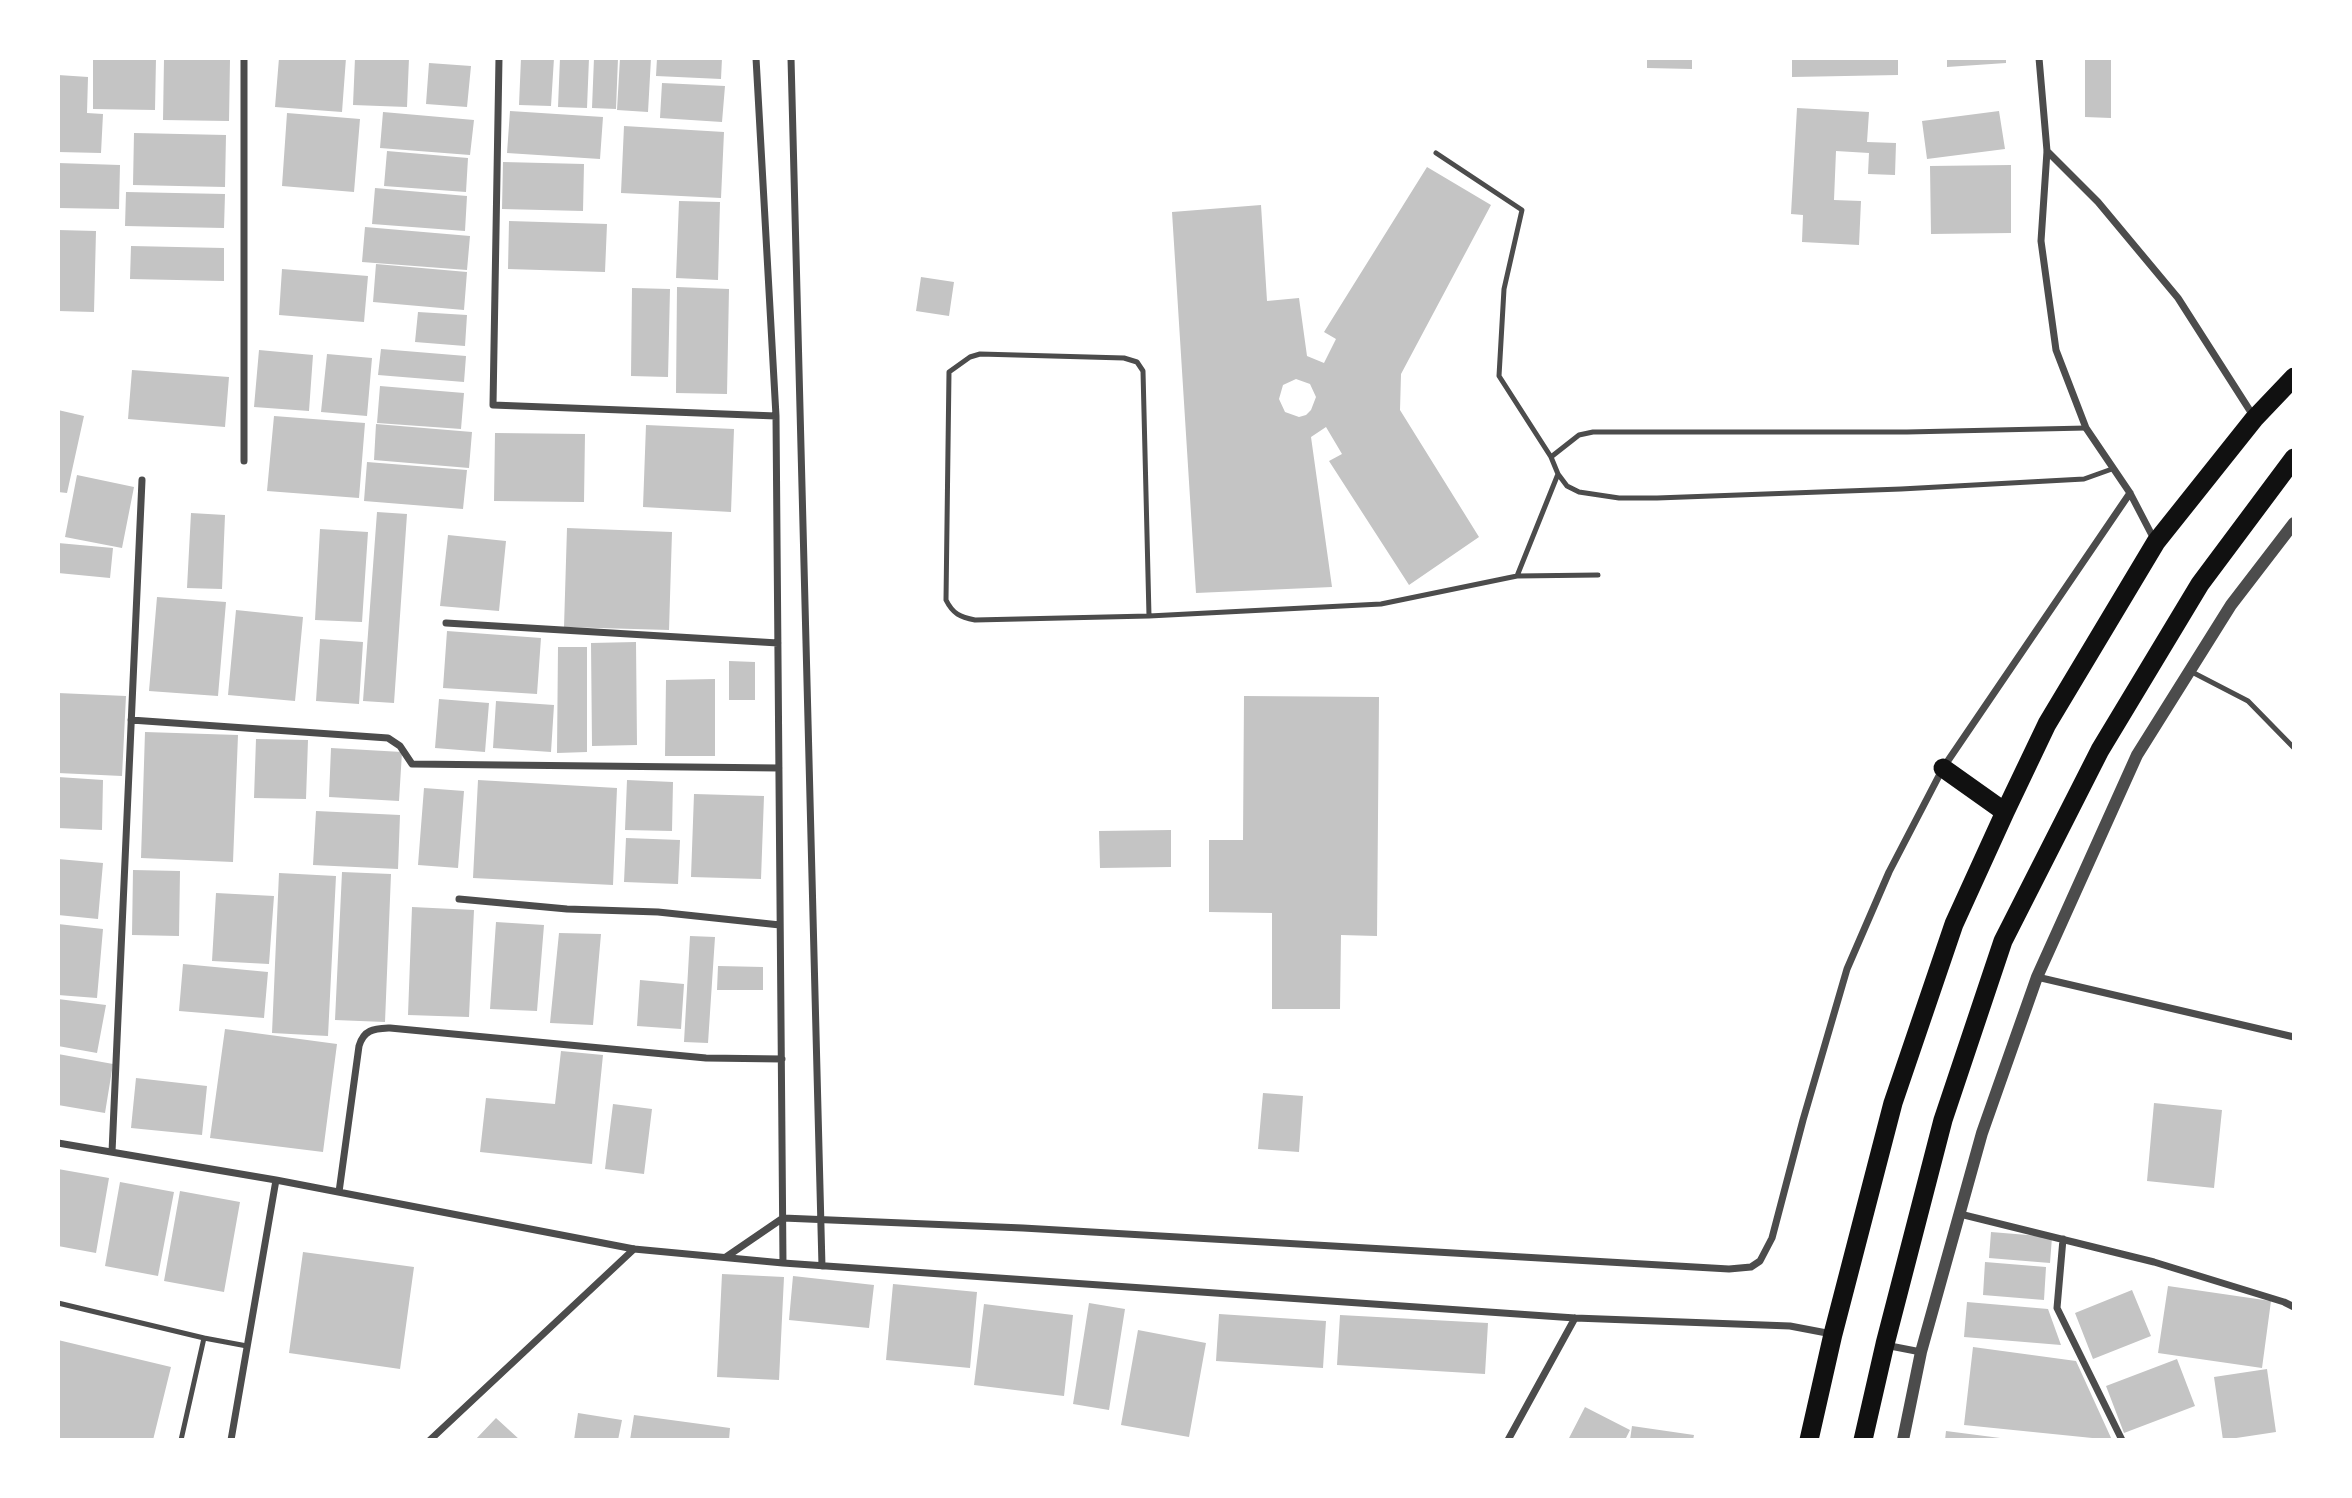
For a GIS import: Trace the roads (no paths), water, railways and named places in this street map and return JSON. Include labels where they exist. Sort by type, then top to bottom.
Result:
[{"type":"highway","points":[[1809,1440],[1893,1102],[1954,924],[2005,812],[2047,724],[2156,542],[2255,419],[2294,377]]},
{"type":"highway","points":[[1863,1440],[1943,1120],[2003,941],[2100,750],[2200,584],[2294,458]]},
{"type":"highway","points":[[1943,768],[2005,812]]},
{"type":"street","points":[[244,58],[244,461]]},
{"type":"street","points":[[499,58],[493,405],[776,416]]},
{"type":"street","points":[[756,58],[776,416],[783,1263]]},
{"type":"street","points":[[791,58],[822,1266]]},
{"type":"street","points":[[2039,58],[2047,150],[2042,242],[2056,350],[2086,428],[2130,493],[2156,542]]},
{"type":"street","points":[[2047,150],[2098,202],[2178,298],[2255,419]]},
{"type":"street","points":[[112,1152],[142,480]]},
{"type":"street","points":[[726,1257],[783,1217],[1023,1228],[1729,1269],[1751,1267],[1760,1261],[1772,1238],[1847,969],[1889,872],[1943,768],[2130,493]]},
{"type":"street","points":[[1903,1440],[1921,1352],[1982,1133],[2037,976],[2137,755],[2231,605],[2294,523]]},
{"type":"street","points":[[446,623],[778,643]]},
{"type":"street","points":[[131,720],[388,738],[400,746],[412,764],[779,768]]},
{"type":"street","points":[[459,899],[567,909],[658,912],[780,925]]},
{"type":"street","points":[[2037,976],[2294,1037]]},
{"type":"street","points":[[339,1192],[359,1046],[361,1038],[370,1030],[390,1028],[706,1058],[782,1059]]},
{"type":"street","points":[[58,1143],[276,1180],[634,1249],[822,1266],[1575,1318],[1790,1326],[1833,1335]]},
{"type":"street","points":[[231,1440],[276,1180]]},
{"type":"street","points":[[1959,1213],[2154,1262],[2294,1307]]},
{"type":"street","points":[[2063,1239],[2056,1308],[2122,1440]]},
{"type":"street","points":[[430,1440],[634,1249]]},
{"type":"street","points":[[1508,1440],[1575,1318]]},
{"type":"street","points":[[1885,1344],[1921,1352]]},
{"type":"lane","points":[[1436,153],[1522,210],[1504,289],[1499,376],[1551,457],[1558,474],[1567,485],[1579,492],[1619,498],[1657,498],[1902,489],[2084,479],[2112,469]]},
{"type":"lane","points":[[1149,616],[1143,371],[1137,362],[1124,358],[980,354],[970,357],[949,372],[946,600],[952,611],[962,618],[975,620],[1149,616],[1381,604],[1517,576],[1598,575]]},
{"type":"lane","points":[[1551,457],[1579,435],[1593,432],[1907,432],[2086,428]]},
{"type":"lane","points":[[1517,576],[1558,474]]},
{"type":"lane","points":[[2190,671],[2248,701],[2294,748]]},
{"type":"lane","points":[[58,1303],[247,1346]]},
{"type":"lane","points":[[181,1440],[204,1338]]}]
